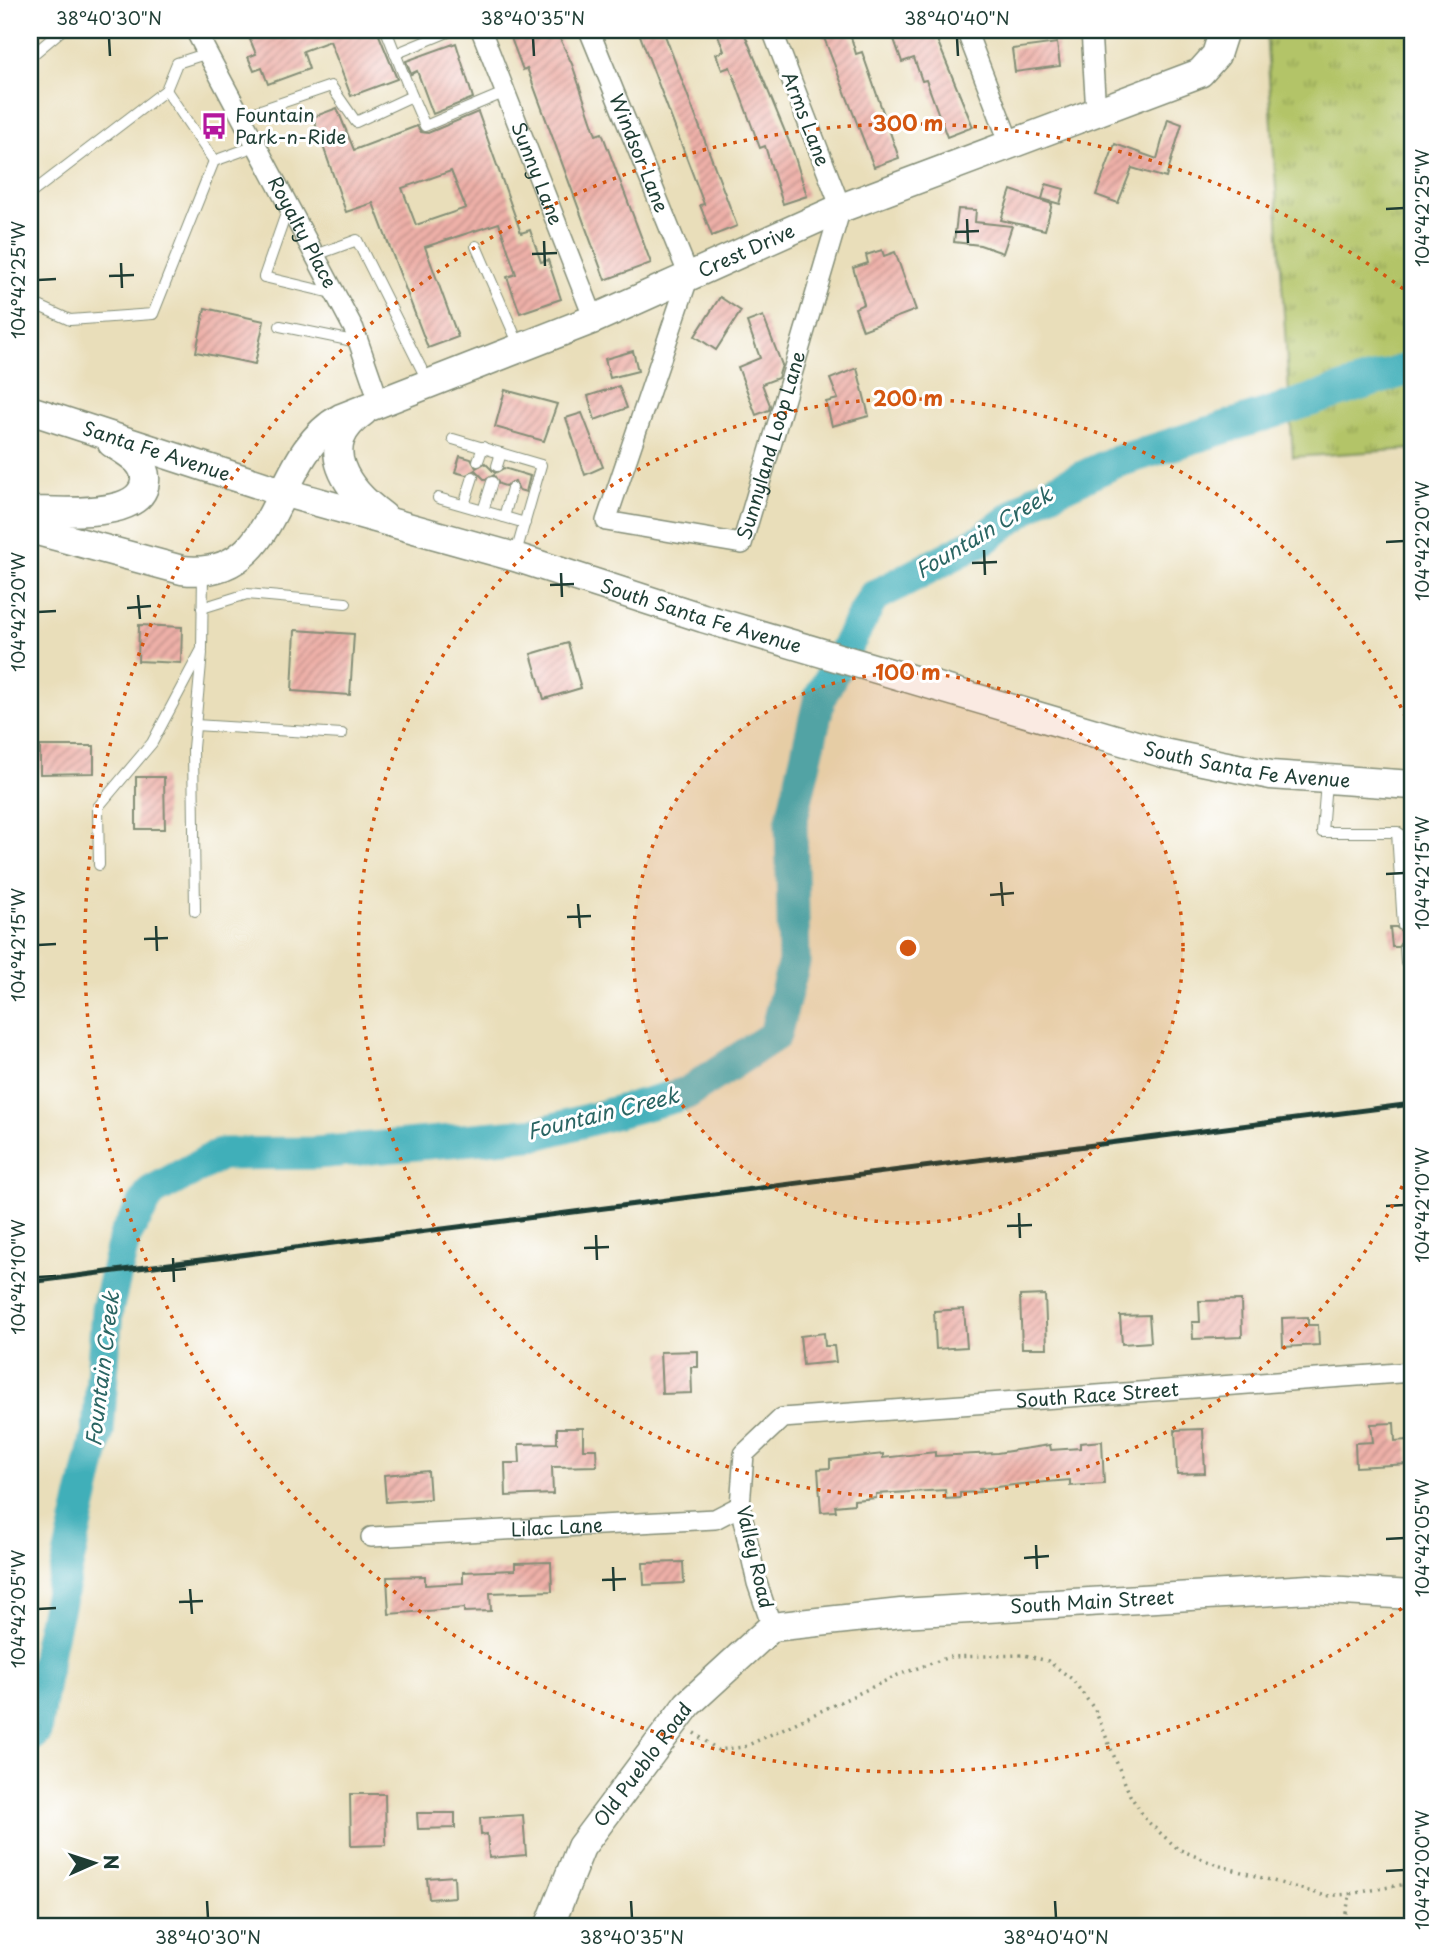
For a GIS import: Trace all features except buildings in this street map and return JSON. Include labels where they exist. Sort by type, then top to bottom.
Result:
[{"type":"main road","name":"Crest Drive","points":[[282,492],[319,433],[341,418],[594,318],[841,208],[1200,73],[1216,55],[1224,30]]},
{"type":"main road","points":[[379,401],[351,421],[339,450],[339,464],[353,490],[394,524]]},
{"type":"main road","name":"Santa Fe Avenue","points":[[30,410],[282,492]]},
{"type":"main road","points":[[30,511],[114,508],[129,505],[139,498],[146,478],[143,468],[134,457],[89,429]]},
{"type":"main road","points":[[30,529],[182,570],[203,573],[234,563],[251,548],[268,524],[282,492]]},
{"type":"main road","name":"South Santa Fe Avenue","points":[[282,492],[514,557],[703,618],[1163,753],[1234,769],[1326,780],[1412,785]]},
{"type":"main road","name":"South Main Street","points":[[772,1627],[901,1614],[1309,1589],[1412,1595]]},
{"type":"main road","name":"Old Pueblo Road","points":[[549,1927],[581,1847],[688,1704],[772,1627]]},
{"type":"street","name":"Royalty Place","points":[[195,30],[336,294],[358,342],[379,401]]},
{"type":"street","name":"Sunny Lane","points":[[481,30],[594,318]]},
{"type":"street","name":"Windsor Lane","points":[[589,30],[689,275]]},
{"type":"street","name":"Arms Lane","points":[[772,30],[841,208]]},
{"type":"street","points":[[965,30],[1010,144]]},
{"type":"street","points":[[1091,30],[1096,113]]},
{"type":"street","name":"Sunnyland Loop Lane","points":[[689,275],[606,521],[742,544],[841,208]]},
{"type":"street","name":"South Race Street","points":[[782,1418],[1412,1372]]},
{"type":"street","name":"Valley Road","points":[[772,1627],[757,1583],[740,1506],[744,1454],[782,1418]]},
{"type":"street","name":"Lilac Lane","points":[[370,1537],[715,1519],[740,1506]]},
{"type":"lane","points":[[30,57],[62,30]]},
{"type":"lane","points":[[386,30],[425,126],[506,92]]},
{"type":"lane","points":[[395,54],[453,30]]},
{"type":"lane","points":[[30,194],[166,90],[177,63],[208,53]]},
{"type":"lane","points":[[243,116],[331,86],[356,122],[412,96]]},
{"type":"lane","points":[[166,90],[214,161]]},
{"type":"lane","points":[[30,302],[70,320],[153,314],[214,161],[258,145]]},
{"type":"lane","points":[[289,204],[264,277],[336,294]]},
{"type":"lane","points":[[316,255],[357,240],[429,384]]},
{"type":"lane","points":[[476,246],[521,348]]},
{"type":"lane","points":[[281,326],[358,342]]},
{"type":"lane","points":[[453,439],[541,465],[514,557]]},
{"type":"lane","points":[[478,461],[482,447]]},
{"type":"lane","points":[[497,466],[500,453]]},
{"type":"lane","points":[[516,471],[520,458]]},
{"type":"lane","points":[[464,505],[473,477]]},
{"type":"lane","points":[[483,511],[492,482]]},
{"type":"lane","points":[[503,517],[512,488]]},
{"type":"lane","points":[[438,498],[525,523]]},
{"type":"lane","points":[[194,911],[195,725],[202,649],[203,573]]},
{"type":"lane","points":[[202,608],[247,594],[346,603]]},
{"type":"lane","points":[[99,865],[98,807],[152,743],[202,649]]},
{"type":"lane","points":[[195,725],[342,734]]},
{"type":"lane","points":[[1326,780],[1322,832],[1398,832],[1412,841]]},
{"type":"lane","points":[[1398,832],[1403,926]]},
{"type":"lane","points":[[1405,946],[1406,962],[1412,962]]},
{"type":"path","points":[[677,1719],[718,1750],[744,1747],[898,1675],[949,1657],[1024,1655],[1048,1661],[1072,1679],[1095,1710],[1130,1795],[1146,1820],[1178,1849],[1217,1865],[1326,1896],[1412,1883]]},
{"type":"path","points":[[1343,1927],[1350,1894]]},
{"type":"green space","points":[[1266,30],[1412,30],[1412,449],[1293,457]]},
{"type":"waterway","name":"Fountain Creek","points":[[30,1736],[35,1732],[49,1645],[98,1431],[107,1310],[125,1236],[151,1192],[221,1154],[316,1153],[540,1133],[687,1093],[775,1035],[794,962],[791,823],[820,697],[873,597],[985,538],[1040,497],[1113,463],[1412,368]]},
{"type":"railway","points":[[30,1282],[1412,1104]]},
{"type":"place","name":"Fountain Park-n-Ride","points":[[214,126]]}]
